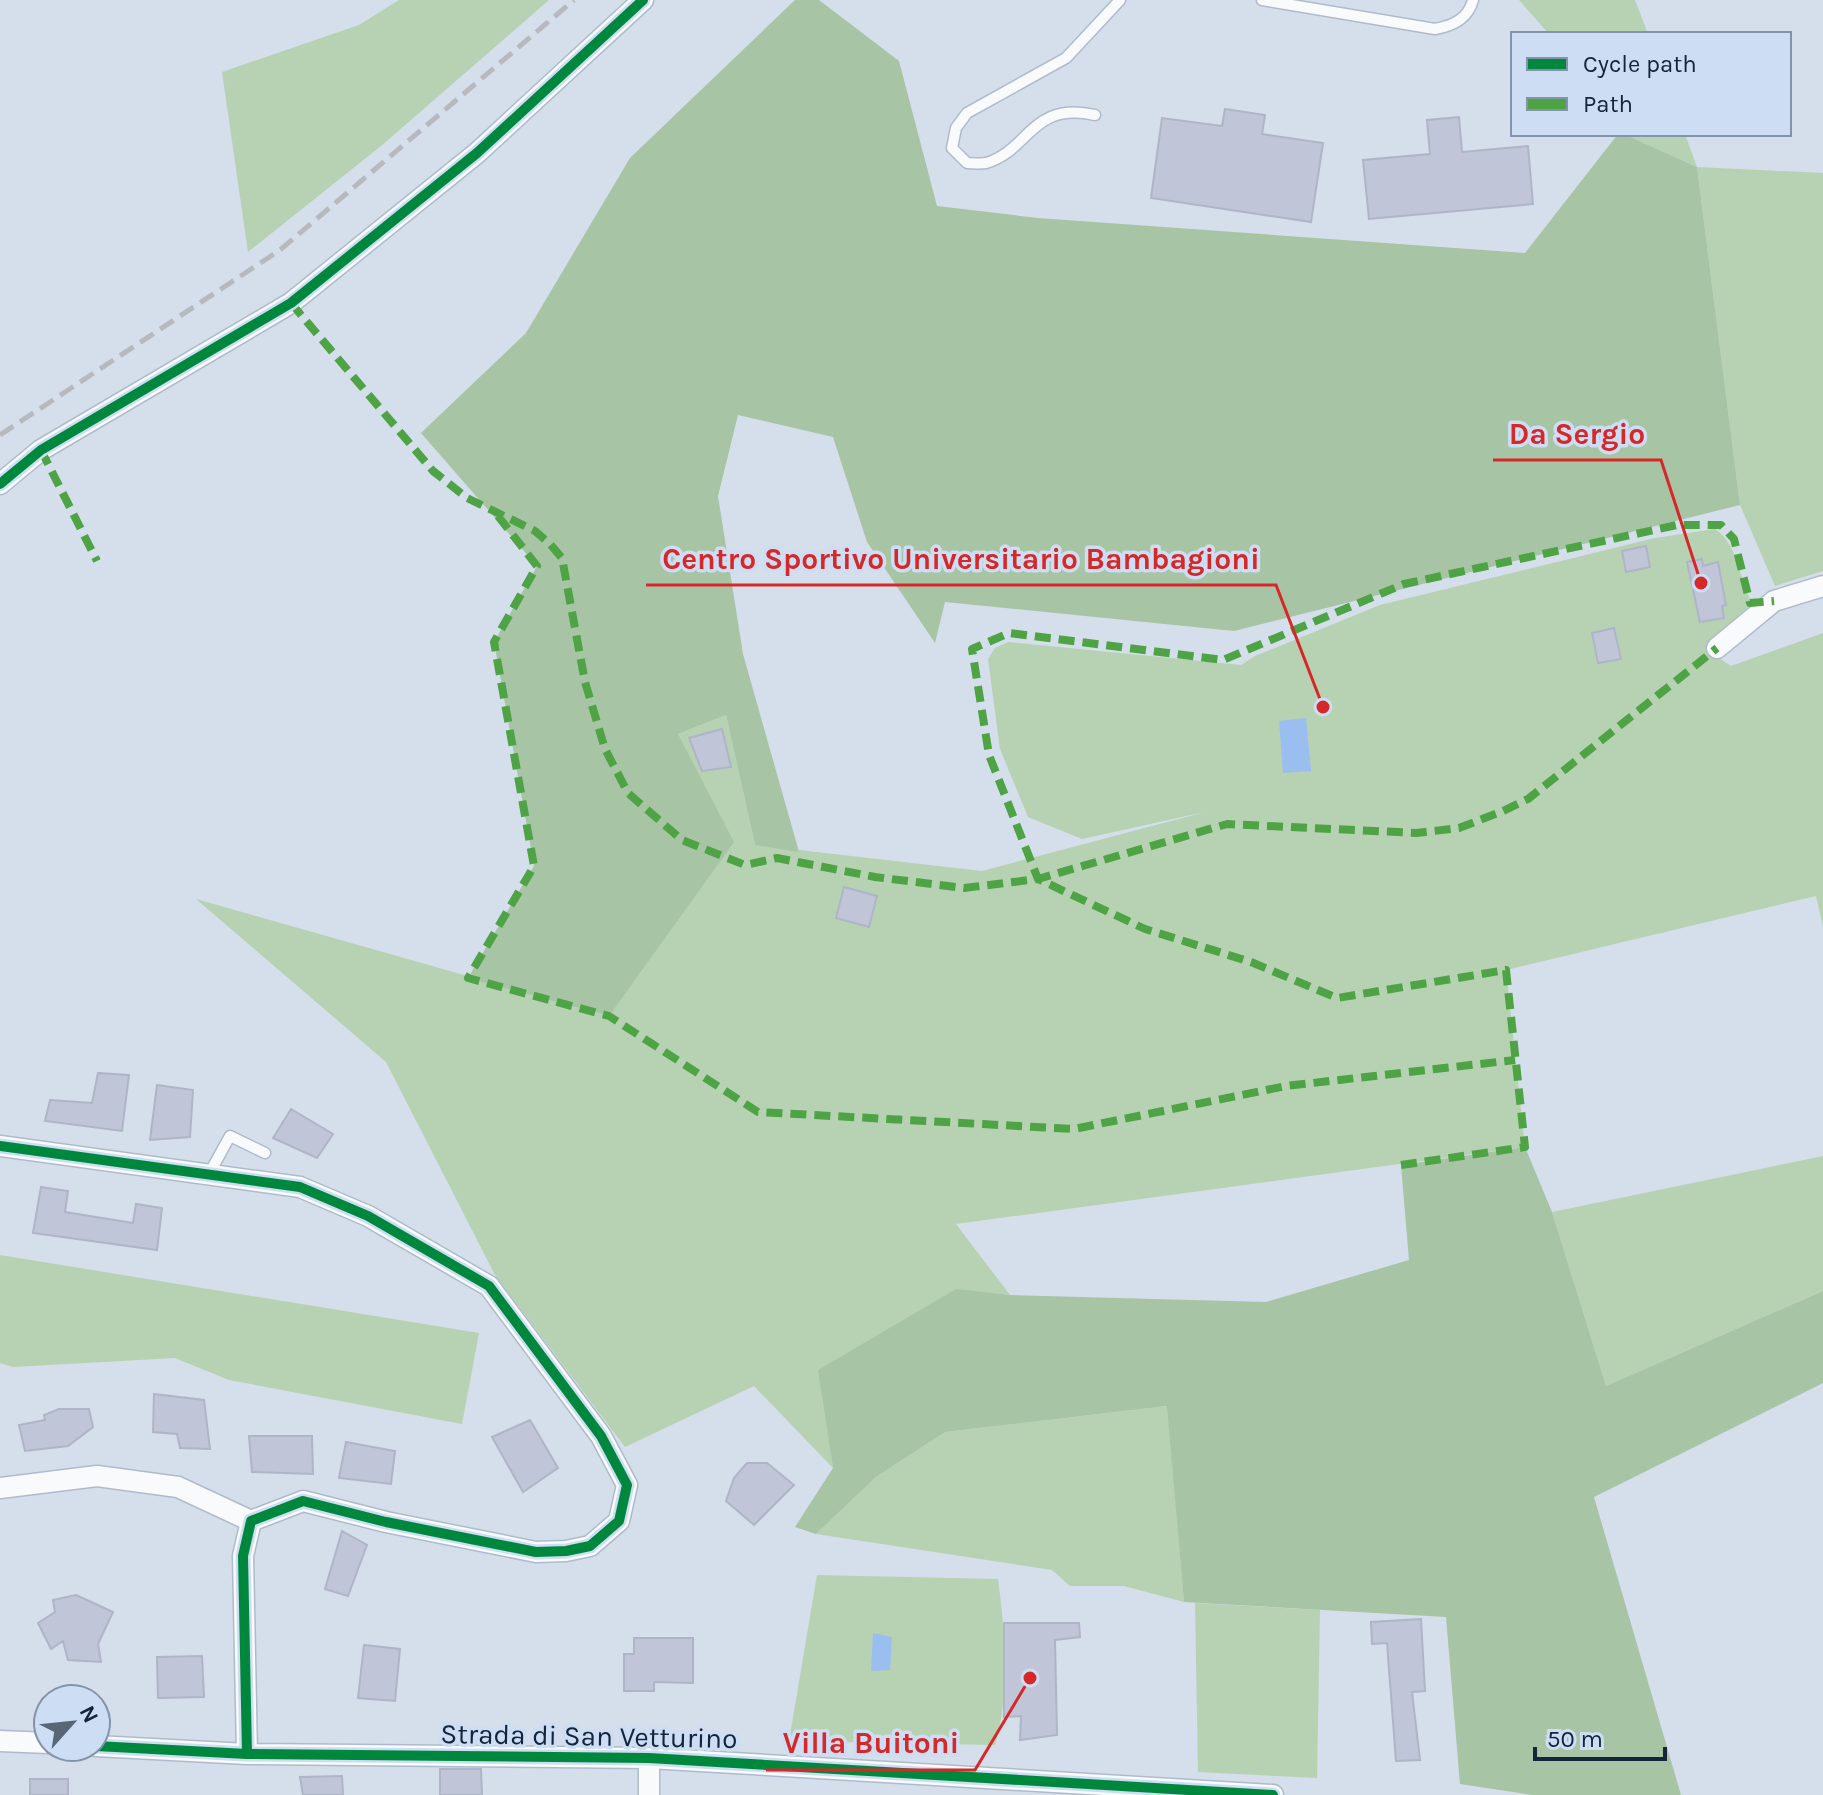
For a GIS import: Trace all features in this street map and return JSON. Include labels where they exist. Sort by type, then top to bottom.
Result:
[{"type":"street","points":[[0,484],[41,450],[291,303],[477,153],[643,0]]},
{"type":"street","points":[[1717,648],[1774,601],[1823,586]]},
{"type":"street","points":[[0,1146],[300,1187],[368,1216],[489,1286],[601,1436],[627,1485],[619,1521],[590,1546],[536,1552],[386,1522],[303,1501],[251,1521],[178,1487],[97,1476],[0,1488]]},
{"type":"street","points":[[247,1754],[243,1556],[251,1521]]},
{"type":"street","points":[[0,1741],[32,1742]]},
{"type":"street","name":"Strada di San Vetturino","points":[[112,1747],[247,1754],[649,1758],[1273,1795]]},
{"type":"street","points":[[649,1758],[649,1795]]},
{"type":"lane","points":[[1095,115],[1077,111],[1041,120],[1006,152],[985,163],[967,163],[952,148],[956,128],[967,113],[1066,58],[1120,0]]},
{"type":"lane","points":[[1262,0],[1435,29],[1453,26],[1470,10],[1473,0]]},
{"type":"lane","points":[[209,1174],[230,1136],[265,1153]]},
{"type":"green space","points":[[399,0],[549,0],[381,146],[248,252],[222,72],[359,25]]},
{"type":"green space","points":[[795,0],[819,0],[899,61],[937,206],[1038,218],[1525,253],[1616,136],[1628,136],[1697,167],[1740,505],[1234,631],[945,602],[935,643],[867,542],[833,437],[738,415],[718,496],[743,654],[799,852],[755,845],[726,715],[678,734],[734,842],[609,1016],[468,978],[534,866],[494,642],[537,566],[421,433],[526,333],[630,158]]},
{"type":"green space","points":[[1519,0],[1635,0],[1647,32],[1547,32]]},
{"type":"green space","points":[[1628,136],[1686,136],[1697,167]]},
{"type":"green space","points":[[1697,167],[1823,173],[1823,571],[1775,586],[1740,505]]},
{"type":"green space","points":[[1715,529],[1730,546],[1747,592],[1759,613],[1717,648],[1722,660],[1731,666],[1823,633],[1823,926],[1816,896],[1506,970],[1525,1147],[956,1224],[1010,1295],[956,1290],[819,1370],[833,1468],[754,1386],[625,1447],[495,1275],[386,1062],[196,899],[609,1016],[678,734],[726,715],[755,845],[982,871],[1205,812],[1082,839],[1028,817],[1000,749],[988,659],[995,648],[1008,642],[1241,665],[1255,656],[1380,605],[1655,538]]},
{"type":"green space","points":[[1525,1147],[1552,1212],[1606,1386],[1823,1291],[1823,1383],[1594,1497],[1681,1795],[1533,1795],[1460,1784],[1446,1617],[1184,1602],[1167,1406],[945,1432],[876,1477],[816,1534],[795,1527],[833,1468],[818,1370],[956,1289],[1010,1295],[1266,1302],[1409,1260],[1401,1165]]},
{"type":"green space","points":[[1823,1156],[1823,1291],[1606,1386],[1552,1212]]},
{"type":"green space","points":[[0,1255],[479,1333],[462,1424],[229,1380],[175,1358],[13,1367],[0,1363]]},
{"type":"green space","points":[[1168,1406],[1184,1602],[1124,1586],[1070,1586],[1052,1570],[816,1534],[876,1477],[945,1432]]},
{"type":"green space","points":[[817,1575],[998,1579],[1004,1641],[1004,1685],[995,1745],[789,1741]]},
{"type":"green space","points":[[1195,1603],[1320,1610],[1317,1778],[1198,1772]]},
{"type":"water","points":[[1306,718],[1311,771],[1283,773],[1279,721]]},
{"type":"water","points":[[873,1633],[892,1637],[890,1670],[871,1671]]},
{"type":"building","points":[[1225,109],[1265,115],[1262,134],[1323,143],[1311,222],[1151,198],[1162,118],[1222,126]]},
{"type":"building","points":[[1459,117],[1462,152],[1528,146],[1533,204],[1369,219],[1363,160],[1430,154],[1427,120]]},
{"type":"building","points":[[1646,546],[1650,567],[1626,572],[1622,551]]},
{"type":"building","points":[[1702,559],[1703,566],[1718,562],[1726,605],[1722,606],[1724,618],[1700,622],[1687,562]]},
{"type":"building","points":[[1614,628],[1621,659],[1598,663],[1592,633]]},
{"type":"building","points":[[722,729],[731,767],[702,771],[689,738]]},
{"type":"building","points":[[844,887],[877,896],[869,927],[836,918]]},
{"type":"building","points":[[98,1073],[129,1075],[122,1131],[45,1121],[50,1100],[92,1103]]},
{"type":"building","points":[[157,1085],[193,1090],[190,1137],[150,1140]]},
{"type":"building","points":[[291,1109],[333,1134],[317,1158],[273,1138]]},
{"type":"building","points":[[41,1187],[68,1191],[65,1212],[133,1223],[136,1204],[162,1208],[157,1250],[33,1233]]},
{"type":"building","points":[[154,1394],[204,1400],[210,1449],[180,1448],[177,1434],[153,1432]]},
{"type":"building","points":[[59,1409],[89,1409],[93,1427],[68,1446],[25,1451],[19,1425],[45,1420],[44,1415]]},
{"type":"building","points":[[530,1420],[558,1468],[523,1492],[492,1437]]},
{"type":"building","points":[[249,1436],[312,1436],[313,1474],[252,1472]]},
{"type":"building","points":[[346,1442],[395,1451],[391,1484],[339,1478]]},
{"type":"building","points":[[747,1463],[767,1463],[794,1485],[754,1525],[726,1501],[734,1478]]},
{"type":"building","points":[[342,1531],[367,1545],[348,1596],[325,1589]]},
{"type":"building","points":[[76,1595],[113,1612],[98,1644],[101,1662],[68,1660],[63,1641],[51,1649],[38,1623],[55,1612],[53,1600]]},
{"type":"building","points":[[1421,1619],[1425,1691],[1412,1692],[1420,1760],[1396,1761],[1387,1643],[1372,1644],[1371,1622]]},
{"type":"building","points":[[1004,1623],[1079,1623],[1080,1637],[1055,1640],[1057,1735],[1020,1740],[1021,1716],[1004,1717]]},
{"type":"building","points":[[634,1638],[693,1638],[693,1683],[654,1682],[654,1691],[624,1691],[624,1654],[634,1654]]},
{"type":"building","points":[[364,1645],[400,1649],[395,1701],[358,1698]]},
{"type":"building","points":[[202,1656],[204,1697],[158,1698],[157,1657]]},
{"type":"building","points":[[440,1769],[481,1769],[482,1795],[440,1795]]},
{"type":"building","points":[[342,1776],[343,1795],[303,1795],[300,1777]]},
{"type":"building","points":[[30,1779],[68,1779],[68,1795],[30,1795]]},
{"type":"railway","points":[[0,435],[280,250],[574,0]]},
{"type":"marked path","points":[[291,303],[433,471],[467,498],[535,531],[562,558],[585,682],[605,749],[628,793],[682,840],[745,865],[777,858],[875,877],[964,888],[1038,879],[1227,824],[1417,833],[1459,828],[1528,799],[1717,648]]},
{"type":"marked path","points":[[41,450],[97,561]]},
{"type":"marked path","points":[[498,516],[537,566],[494,642],[534,866],[468,978],[609,1016],[758,1112],[1074,1129],[1286,1086],[1515,1060]]},
{"type":"marked path","points":[[1401,1165],[1525,1147],[1506,970],[1337,998],[1251,962],[1145,929],[1038,879],[989,755],[972,649],[1009,633],[1223,660],[1404,584],[1677,525],[1721,525],[1734,539],[1750,603],[1774,601]]},
{"type":"cycle path","points":[[0,484],[41,450],[291,303],[477,153],[643,0]]},
{"type":"cycle path","points":[[0,1146],[300,1187],[368,1216],[489,1286],[601,1436],[627,1485],[619,1521],[590,1546],[566,1551],[536,1552],[386,1522],[303,1501],[251,1521],[243,1556],[247,1754]]},
{"type":"cycle path","points":[[112,1747],[247,1754],[649,1758],[1273,1795]]},
{"type":"place","name":"Da Sergio","points":[[1701,583]]},
{"type":"place","name":"Centro Sportivo Universitario Bambagioni","points":[[1323,707]]},
{"type":"place","name":"Villa Buitoni","points":[[1030,1678]]}]
